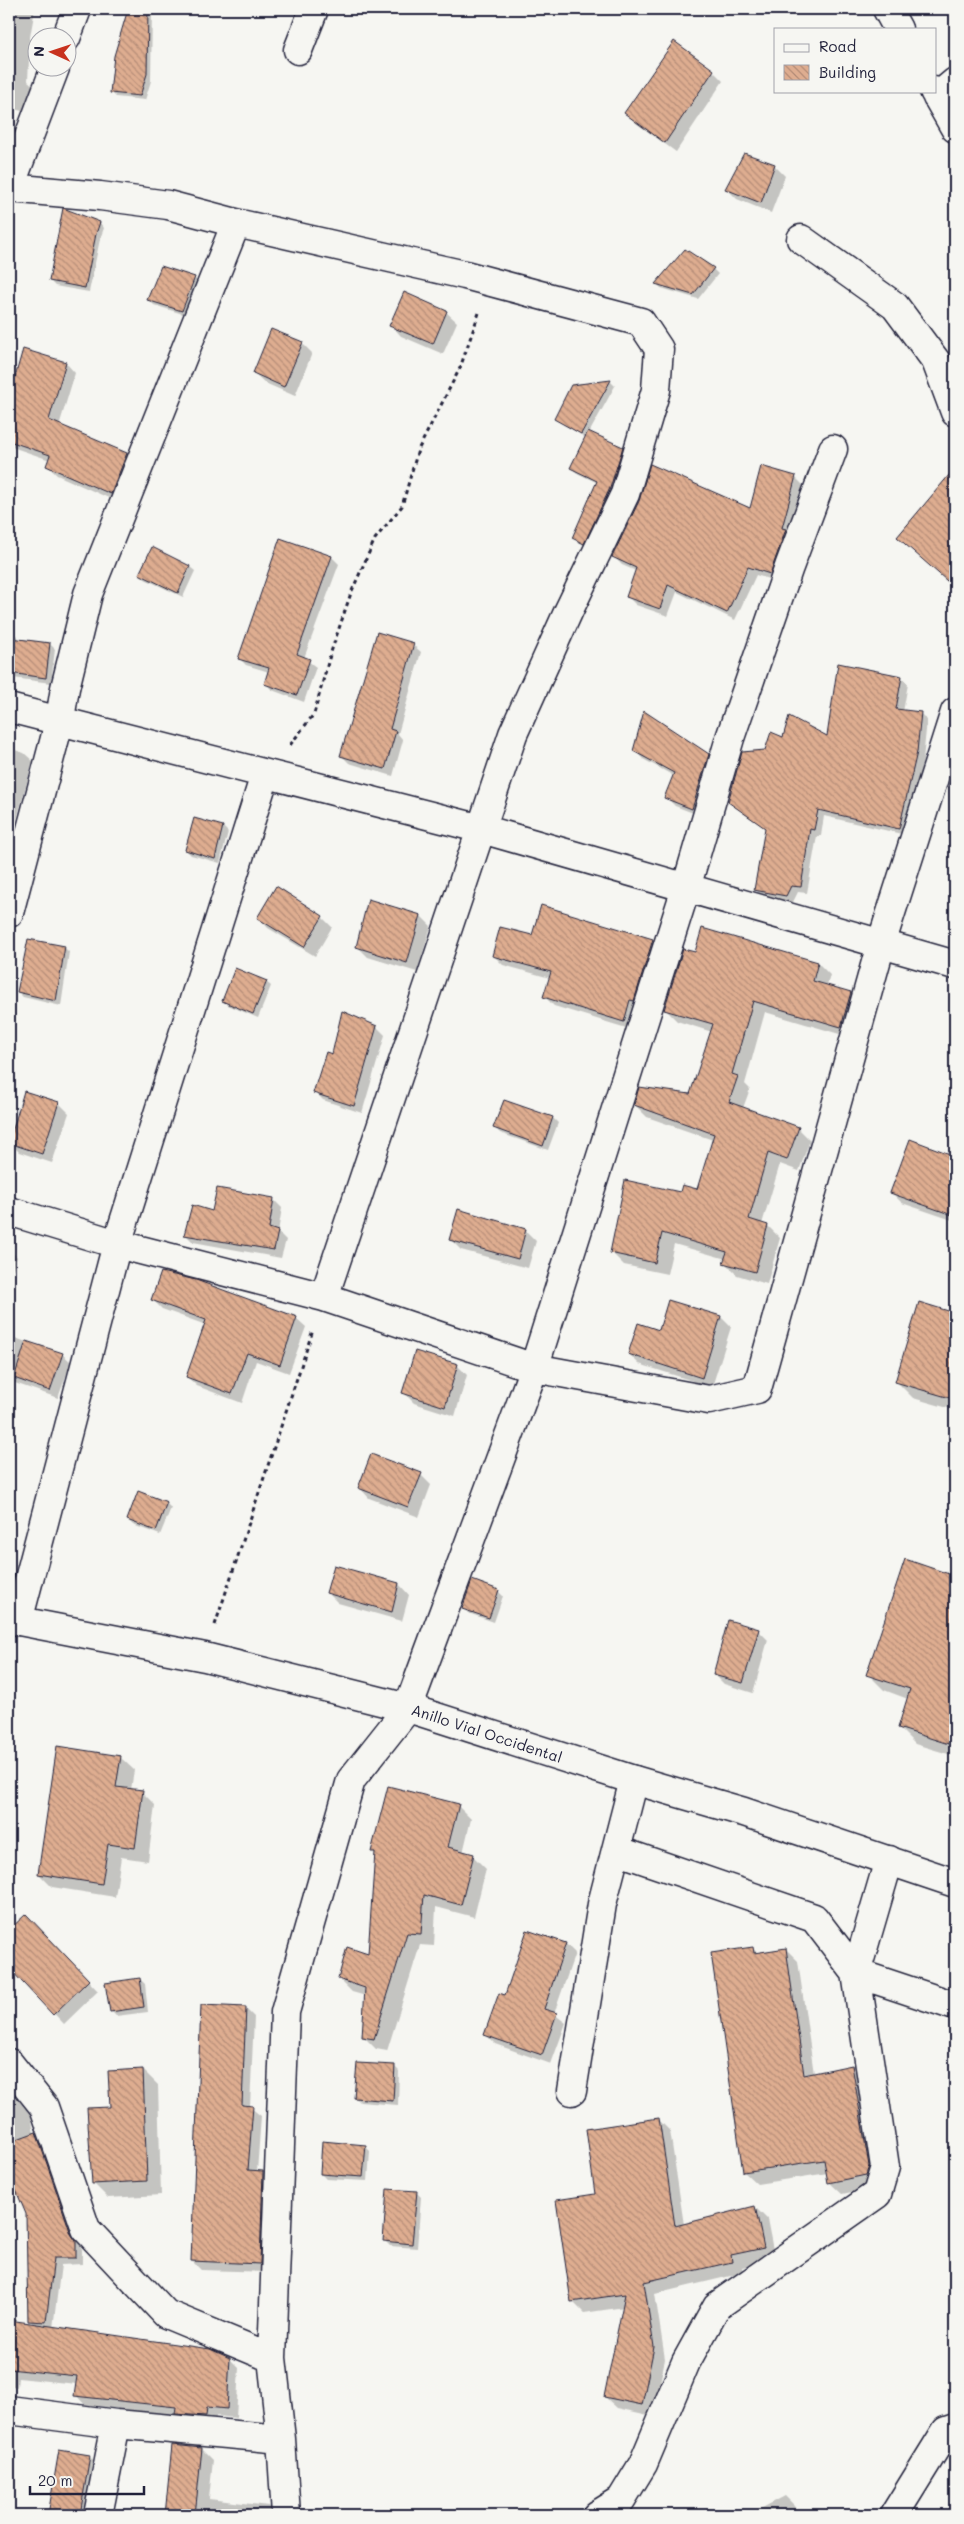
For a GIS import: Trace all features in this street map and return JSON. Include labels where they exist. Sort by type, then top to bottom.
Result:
[{"type":"main road","points":[[70,28],[77,9]]},
{"type":"main road","points":[[298,50],[314,9]]},
{"type":"main road","points":[[887,9],[897,28]]},
{"type":"main road","points":[[51,78],[9,188],[100,196],[168,205],[236,223],[490,282],[641,322],[660,349],[656,390],[625,494],[569,610],[514,734],[324,1297]]},
{"type":"main road","points":[[942,90],[955,128]]},
{"type":"main road","points":[[9,913],[60,720],[65,688],[88,594],[236,223]]},
{"type":"main road","points":[[801,239],[895,306],[936,361],[955,412]]},
{"type":"main road","points":[[286,2515],[281,2439],[272,2358],[285,2012],[350,1780],[408,1708],[534,1368],[686,888],[730,738],[786,576],[833,449]]},
{"type":"main road","points":[[9,708],[482,829],[955,965]]},
{"type":"main road","points":[[9,1211],[118,1244],[324,1297],[534,1368],[709,1400],[757,1389],[881,944],[955,712]]},
{"type":"main road","points":[[13,1620],[118,1244],[265,775]]},
{"type":"main road","name":"Anillo Vial Occidental","points":[[13,1620],[205,1657],[408,1708],[634,1780],[744,1812],[955,1883]]},
{"type":"main road","points":[[572,2091],[602,1904],[634,1780]]},
{"type":"main road","points":[[616,1850],[814,1918],[856,1973],[955,2006]]},
{"type":"main road","points":[[597,2515],[621,2500],[644,2464],[686,2362],[717,2306],[877,2194],[885,2167],[856,1973],[890,1860]]},
{"type":"main road","points":[[9,2063],[44,2107],[86,2229],[166,2314],[272,2358]]},
{"type":"main road","points":[[9,2410],[116,2424],[281,2439]]},
{"type":"main road","points":[[98,2515],[116,2424]]},
{"type":"main road","points":[[894,2515],[946,2431],[955,2428]]},
{"type":"path","points":[[265,775],[314,714],[330,655],[351,593],[375,539],[402,506],[418,450],[460,368],[490,282]]},
{"type":"path","points":[[205,1657],[324,1297]]},
{"type":"building","points":[[128,9],[148,9],[147,74],[140,96],[110,93],[114,56]]},
{"type":"building","points":[[674,41],[714,70],[665,143],[624,113]]},
{"type":"building","points":[[744,153],[775,164],[761,203],[725,189]]},
{"type":"building","points":[[63,208],[100,222],[85,288],[49,281]]},
{"type":"building","points":[[685,249],[714,268],[693,295],[655,284]]},
{"type":"building","points":[[161,266],[195,277],[182,311],[147,300]]},
{"type":"building","points":[[404,292],[447,311],[433,344],[389,326]]},
{"type":"building","points":[[271,329],[303,342],[284,387],[253,373]]},
{"type":"building","points":[[23,349],[66,362],[49,420],[127,453],[111,494],[46,466],[50,455],[9,441],[9,398]]},
{"type":"building","points":[[611,380],[581,434],[554,419],[571,385]]},
{"type":"building","points":[[588,431],[623,447],[610,488],[584,544],[572,538],[597,481],[570,468]]},
{"type":"building","points":[[650,464],[750,508],[761,466],[796,476],[782,528],[786,529],[770,574],[748,567],[727,613],[668,585],[660,609],[626,597],[636,568],[612,557],[639,501]]},
{"type":"building","points":[[955,468],[955,588],[897,537]]},
{"type":"building","points":[[280,538],[332,556],[297,654],[310,659],[297,695],[264,684],[269,668],[238,659]]},
{"type":"building","points":[[152,547],[190,566],[178,593],[139,574]]},
{"type":"building","points":[[377,632],[414,643],[390,729],[396,731],[385,769],[340,756]]},
{"type":"building","points":[[11,638],[50,643],[46,678],[9,673]]},
{"type":"building","points":[[838,663],[902,676],[896,709],[921,712],[917,752],[899,829],[818,810],[814,830],[810,829],[801,887],[791,886],[786,896],[754,890],[765,828],[728,802],[742,752],[765,750],[771,732],[783,737],[789,716],[827,736]]},
{"type":"building","points":[[644,711],[709,754],[692,809],[664,798],[674,773],[633,751]]},
{"type":"building","points":[[194,818],[223,826],[215,859],[185,850]]},
{"type":"building","points":[[276,886],[323,916],[304,947],[257,918]]},
{"type":"building","points":[[368,899],[421,915],[407,963],[356,947]]},
{"type":"building","points":[[541,905],[653,939],[634,1001],[630,1000],[624,1022],[543,997],[551,972],[492,956],[500,927],[532,935]]},
{"type":"building","points":[[702,928],[818,962],[813,981],[851,992],[841,1027],[753,1001],[732,1074],[738,1076],[729,1102],[799,1127],[787,1160],[768,1153],[749,1219],[768,1225],[755,1272],[723,1263],[727,1252],[662,1233],[655,1263],[610,1253],[625,1180],[680,1192],[682,1185],[697,1189],[714,1134],[634,1105],[639,1087],[690,1094],[713,1024],[664,1010],[683,949],[695,952]]},
{"type":"building","points":[[28,939],[65,946],[56,1001],[17,992]]},
{"type":"building","points":[[235,968],[267,981],[253,1014],[222,1001]]},
{"type":"building","points":[[342,1011],[377,1026],[354,1106],[313,1093],[326,1052],[332,1054]]},
{"type":"building","points":[[24,1091],[59,1102],[42,1154],[9,1143]]},
{"type":"building","points":[[504,1100],[553,1117],[543,1146],[493,1128]]},
{"type":"building","points":[[910,1139],[955,1156],[955,1216],[890,1193]]},
{"type":"building","points":[[217,1188],[274,1198],[269,1228],[278,1231],[274,1250],[184,1235],[192,1205],[212,1211]]},
{"type":"building","points":[[458,1209],[526,1229],[518,1259],[449,1240]]},
{"type":"building","points":[[161,1272],[196,1280],[297,1317],[280,1365],[247,1353],[232,1394],[186,1377],[206,1320],[151,1300]]},
{"type":"building","points":[[668,1300],[721,1316],[702,1378],[628,1354],[638,1323],[659,1330]]},
{"type":"building","points":[[919,1302],[955,1313],[955,1382],[950,1398],[895,1382]]},
{"type":"building","points":[[26,1341],[63,1353],[50,1391],[14,1378]]},
{"type":"building","points":[[415,1351],[458,1364],[445,1407],[402,1393]]},
{"type":"building","points":[[371,1454],[422,1473],[408,1507],[358,1488]]},
{"type":"building","points":[[138,1491],[167,1502],[156,1531],[127,1520]]},
{"type":"building","points":[[905,1559],[955,1576],[955,1746],[898,1728],[910,1689],[866,1675]]},
{"type":"building","points":[[334,1565],[399,1583],[392,1612],[326,1593]]},
{"type":"building","points":[[472,1580],[499,1590],[489,1618],[462,1609]]},
{"type":"building","points":[[728,1620],[759,1629],[743,1683],[713,1675]]},
{"type":"building","points":[[57,1746],[121,1756],[116,1787],[143,1790],[135,1848],[108,1844],[102,1884],[38,1874]]},
{"type":"building","points":[[388,1786],[459,1804],[448,1847],[474,1854],[461,1905],[424,1895],[421,1934],[407,1933],[374,2039],[362,2037],[365,1988],[338,1979],[347,1947],[368,1954],[375,1852],[371,1852]]},
{"type":"building","points":[[26,1914],[89,1980],[53,2015],[9,1968],[9,1930]]},
{"type":"building","points":[[527,1930],[566,1943],[544,2009],[557,2013],[542,2055],[484,2035],[499,1993],[505,1995]]},
{"type":"building","points":[[753,1947],[754,1953],[786,1948],[804,2075],[852,2065],[869,2166],[866,2175],[828,2183],[824,2160],[743,2172],[711,1953]]},
{"type":"building","points":[[140,1978],[144,2007],[110,2012],[105,1983]]},
{"type":"building","points":[[201,2005],[246,2007],[242,2105],[253,2106],[248,2170],[263,2171],[260,2264],[191,2261]]},
{"type":"building","points":[[357,2063],[395,2065],[393,2101],[354,2098]]},
{"type":"building","points":[[143,2069],[147,2181],[92,2184],[87,2108],[110,2107],[108,2071]]},
{"type":"building","points":[[659,2118],[675,2226],[755,2206],[764,2248],[731,2255],[732,2262],[644,2282],[654,2347],[642,2405],[604,2397],[625,2294],[571,2302],[556,2200],[595,2194],[586,2129]]},
{"type":"building","points":[[36,2132],[71,2234],[76,2241],[76,2258],[54,2258],[46,2322],[28,2321],[26,2214],[9,2174],[9,2142]]},
{"type":"building","points":[[322,2141],[366,2145],[363,2177],[320,2174]]},
{"type":"building","points":[[387,2189],[417,2191],[412,2244],[383,2241]]},
{"type":"building","points":[[9,2320],[210,2349],[230,2358],[227,2409],[207,2407],[206,2416],[175,2414],[176,2407],[74,2396],[77,2376],[9,2369]]},
{"type":"building","points":[[172,2445],[202,2448],[195,2515],[165,2515]]},
{"type":"building","points":[[59,2450],[90,2455],[80,2515],[48,2515]]}]
